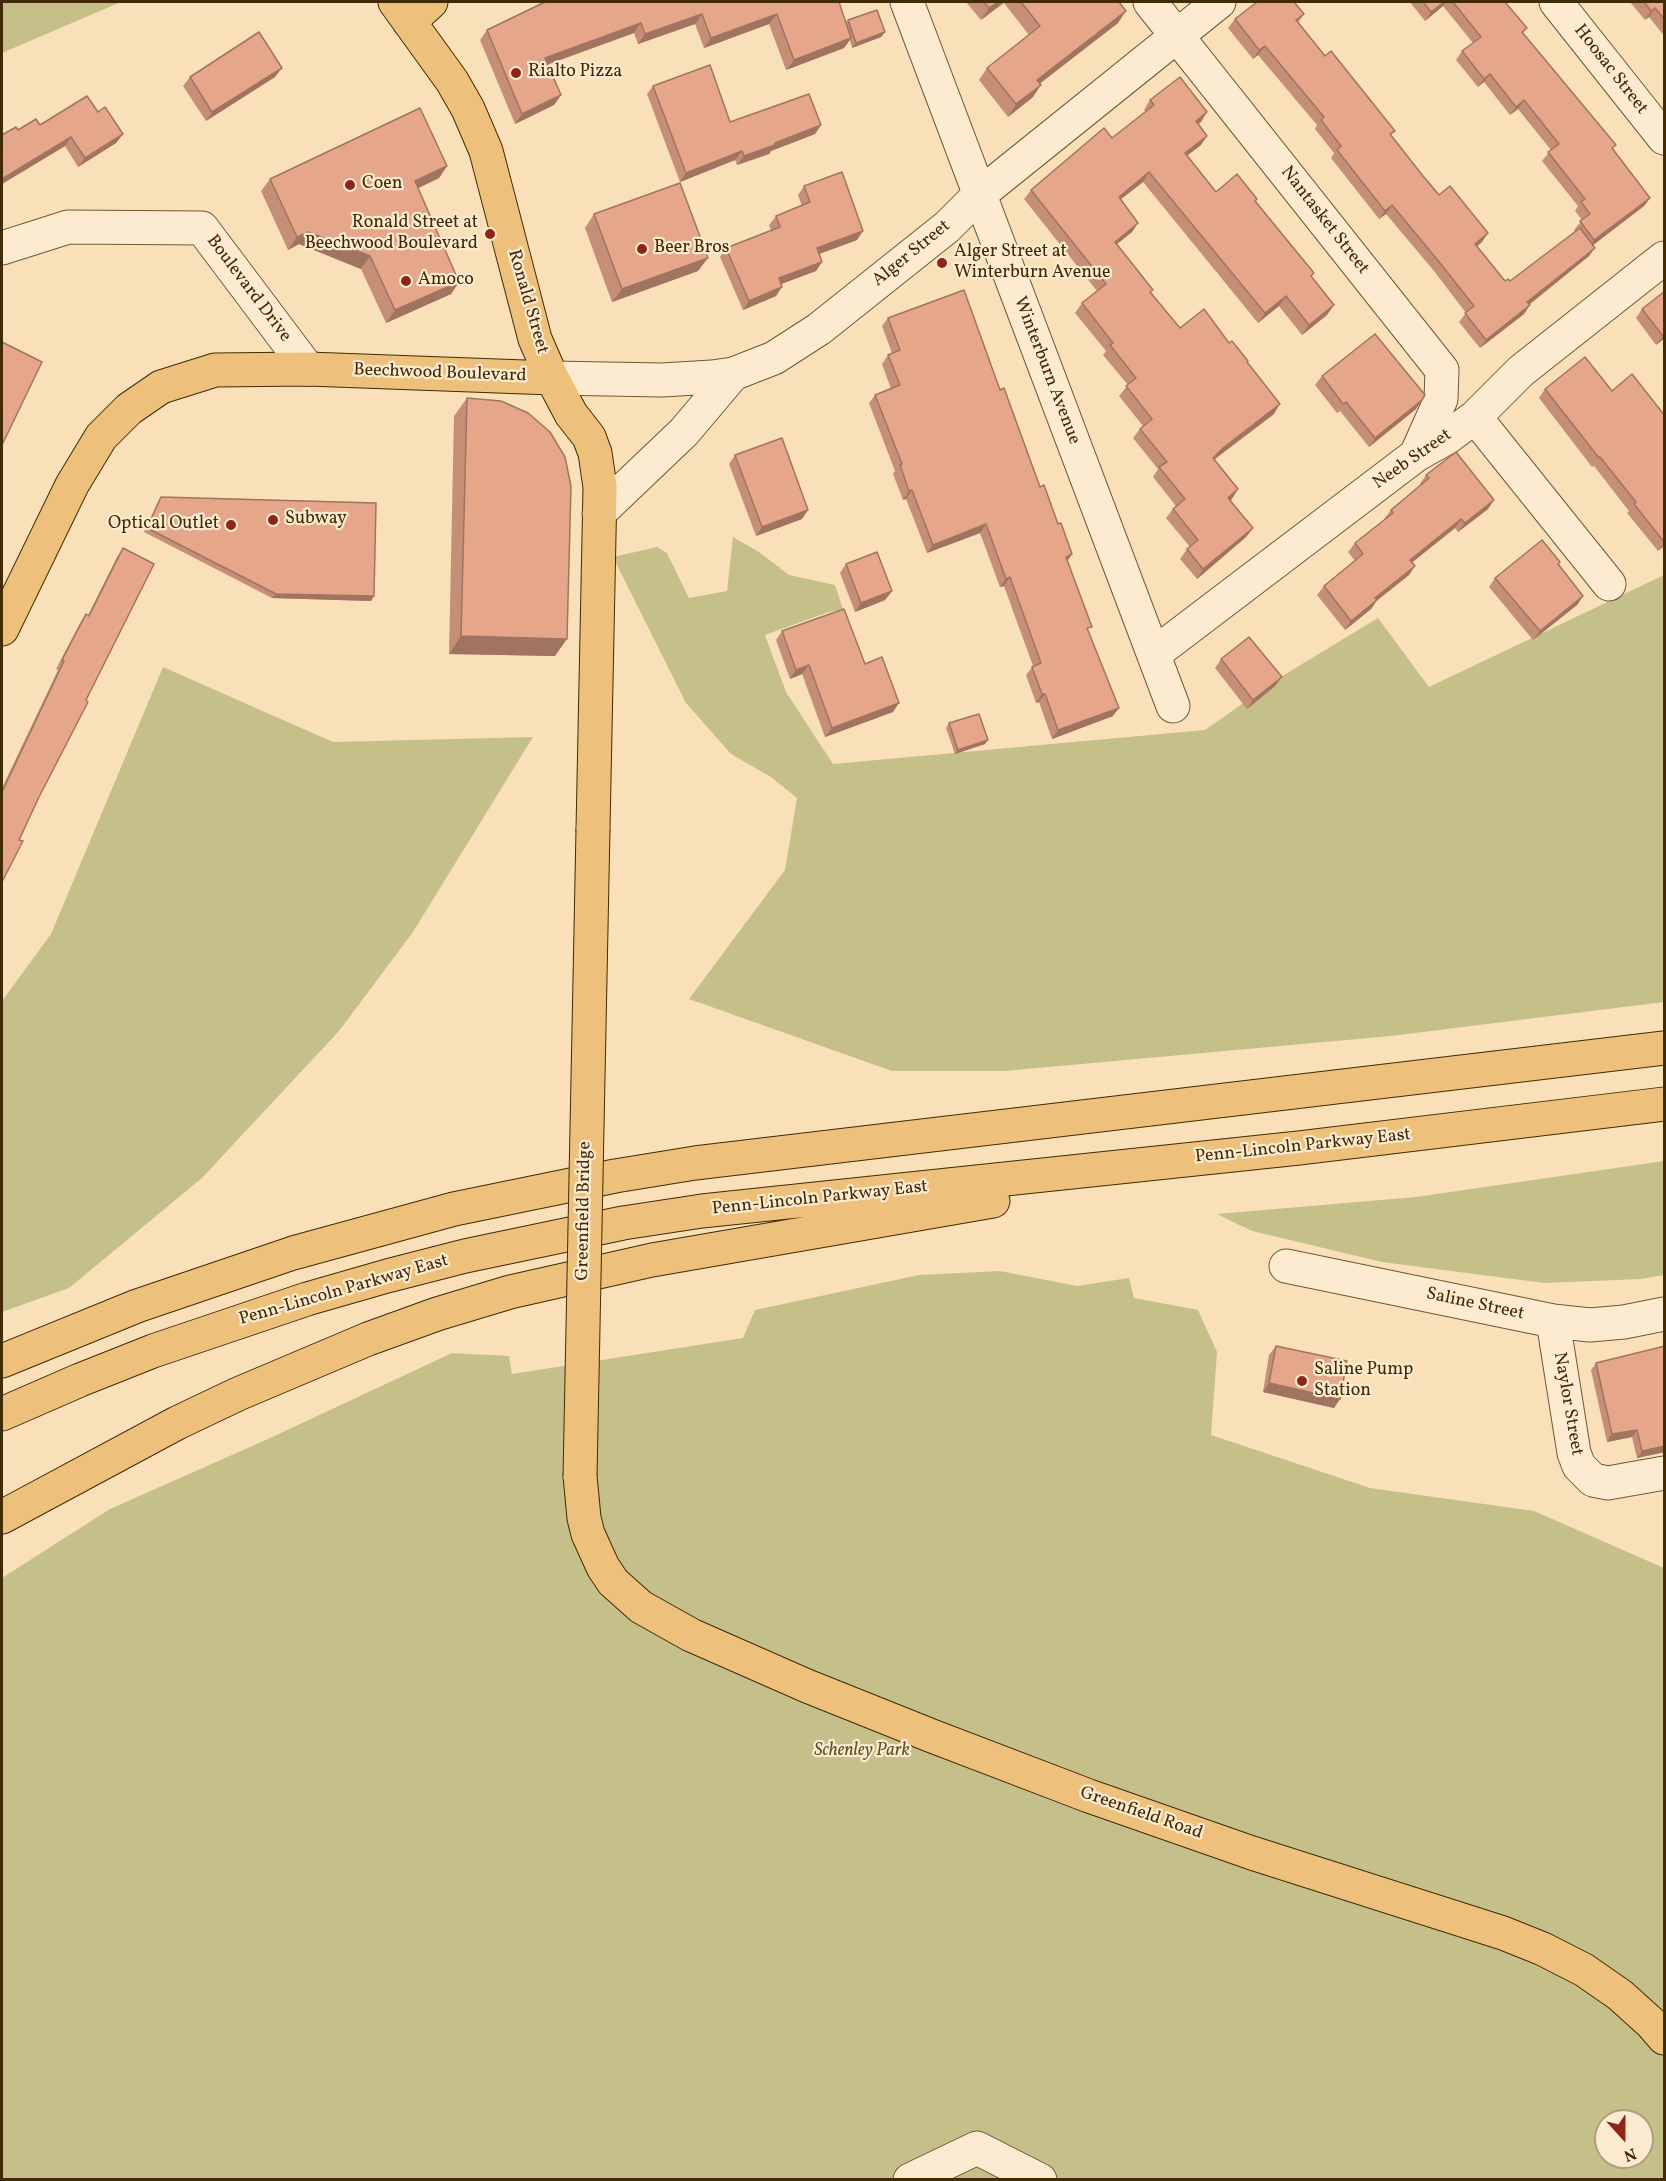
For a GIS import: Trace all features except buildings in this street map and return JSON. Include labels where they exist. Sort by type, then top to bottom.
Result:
[{"type":"main road","name":"Ronald Street","points":[[412,8],[468,109],[486,152],[535,339],[552,378]]},
{"type":"main road","name":"Beechwood Boulevard","points":[[2,629],[72,485],[101,437],[129,409],[161,387],[215,370],[308,369],[552,378],[571,414],[589,437],[598,469],[593,830]]},
{"type":"main road","name":"Greenfield Bridge","points":[[593,830],[580,1476],[581,1499],[588,1534],[603,1567],[615,1584]]},
{"type":"main road","points":[[2,1361],[137,1306],[293,1253],[454,1209],[591,1180],[695,1163],[1665,1047]]},
{"type":"main road","name":"Penn-Lincoln Parkway East","points":[[2,1414],[80,1380],[153,1352],[275,1310],[387,1276],[543,1239],[623,1223],[702,1211],[1299,1148],[1665,1104]]},
{"type":"main road","points":[[2,1517],[177,1423],[238,1394],[378,1336],[437,1314],[510,1292],[652,1260],[1299,1148]]},
{"type":"main road","name":"Greenfield Road","points":[[615,1584],[641,1607],[691,1635],[807,1686],[932,1736],[1089,1796],[1231,1845],[1503,1933],[1543,1949],[1584,1970],[1620,1995],[1665,2038]]},
{"type":"street","name":"Winterburn Avenue","points":[[907,2],[1173,706]]},
{"type":"street","name":"Nantasket Street","points":[[1150,2],[1442,370],[1441,399],[1416,455]]},
{"type":"street","name":"Alger Street","points":[[552,378],[662,380],[712,377],[733,374],[774,358],[819,329],[947,227],[979,195],[1219,2]]},
{"type":"street","name":"Hoosac Street","points":[[1556,2],[1665,138]]},
{"type":"street","name":"Boulevard Drive","points":[[2,248],[68,227],[202,228],[308,369]]},
{"type":"street","name":"Neeb Street","points":[[1154,654],[1416,455],[1448,437],[1475,417],[1521,371],[1665,258]]},
{"type":"street","points":[[599,513],[684,432],[733,374]]},
{"type":"street","points":[[1475,417],[1609,584]]},
{"type":"street","name":"Saline Street","points":[[1286,1266],[1553,1321],[1590,1324],[1624,1322],[1665,1314]]},
{"type":"street","name":"Naylor Street","points":[[1553,1321],[1574,1453],[1579,1466],[1593,1480],[1608,1483],[1665,1473]]},
{"type":"street","points":[[909,2180],[976,2148],[1040,2180]]},
{"type":"green space","points":[[2,2],[121,2],[2,53]]},
{"type":"green space","points":[[733,537],[759,552],[789,575],[835,585],[843,609],[765,635],[786,692],[833,764],[1205,730],[1279,678],[1378,618],[1429,687],[1664,575],[1664,1002],[1391,1036],[1004,1071],[892,1071],[689,999],[785,870],[797,798],[771,777],[731,754],[686,703],[613,557],[657,547],[667,553],[689,598],[727,591]]},
{"type":"green space","points":[[163,667],[333,742],[533,737],[413,932],[339,1031],[202,1178],[69,1288],[2,1312],[2,1001],[51,934]]},
{"type":"green space","points":[[1664,1161],[1664,1275],[1641,1279],[1544,1283],[1382,1262],[1252,1231],[1217,1214],[1416,1197]]},
{"type":"green space","name":"Schenley Park","points":[[1000,1271],[1077,1286],[1129,1278],[1134,1298],[1198,1310],[1217,1352],[1211,1435],[1370,1488],[1534,1511],[1664,1568],[1664,2179],[2,2180],[2,1578],[110,1509],[268,1439],[452,1353],[509,1356],[512,1374],[743,1338],[755,1310],[919,1275]]},
{"type":"place","name":"Rialto Pizza","points":[[516,73]]},
{"type":"place","name":"Coen","points":[[350,185]]},
{"type":"place","name":"Ronald Street at Beechwood Boulevard","points":[[490,234]]},
{"type":"place","name":"Beer Bros","points":[[642,249]]},
{"type":"place","name":"Alger Street at Winterburn Avenue","points":[[942,263]]},
{"type":"place","name":"Amoco","points":[[406,281]]},
{"type":"place","name":"Subway","points":[[273,520]]},
{"type":"place","name":"Optical Outlet","points":[[231,525]]},
{"type":"place","name":"Saline Pump Station","points":[[1302,1381]]}]
